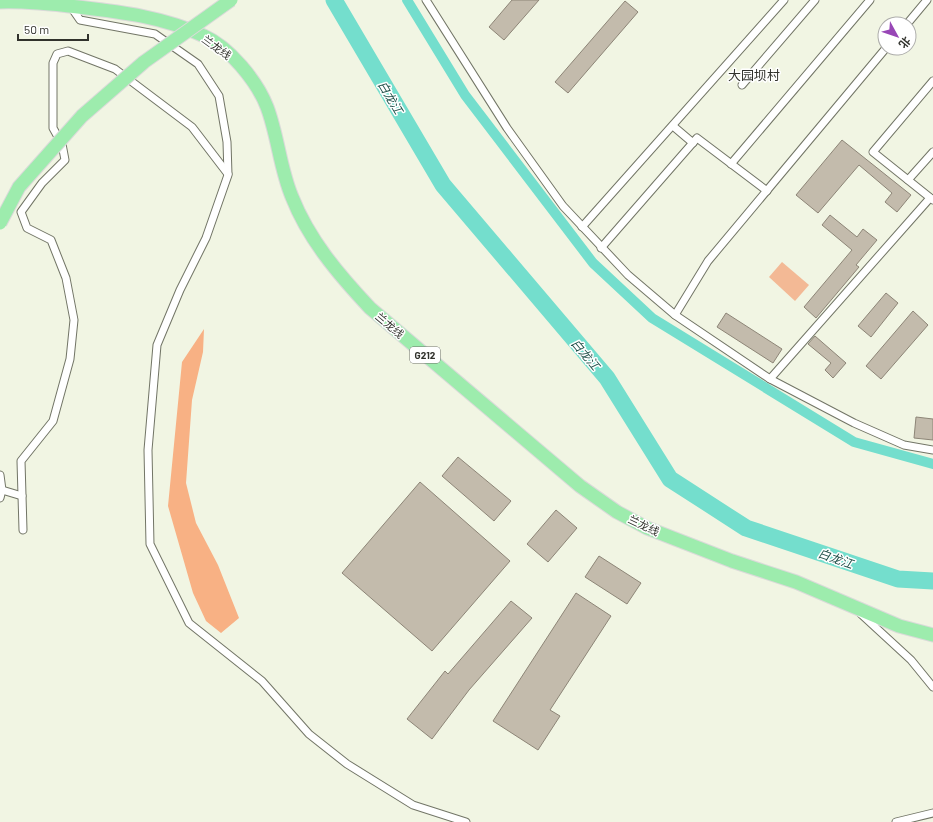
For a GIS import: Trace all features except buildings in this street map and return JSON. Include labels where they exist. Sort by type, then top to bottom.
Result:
[{"type":"highway","points":[[0,223],[19,187],[82,116],[144,62],[231,0]]},
{"type":"highway","name":"兰龙线","points":[[0,2],[19,1],[131,13],[167,22],[205,36],[229,53],[251,80],[266,106],[291,197],[313,240],[350,286],[370,308],[580,486],[617,512],[647,528],[732,561],[796,582],[899,626],[933,635]]},
{"type":"street","points":[[426,0],[507,128],[563,206],[628,275],[675,315],[770,379],[854,423],[897,442],[904,445],[933,450]]},
{"type":"street","points":[[582,227],[784,0]]},
{"type":"street","points":[[742,85],[815,0]]},
{"type":"street","points":[[731,164],[870,0]]},
{"type":"street","points":[[913,16],[927,0]]},
{"type":"street","points":[[70,6],[80,20],[155,34],[198,64],[219,96],[227,142],[228,175],[206,238],[180,290],[157,346],[148,450],[150,544],[189,623],[262,681],[309,734],[347,764],[413,805],[466,822]]},
{"type":"street","points":[[23,530],[20,461],[53,421],[67,371],[74,320],[66,278],[51,240],[27,228],[21,212],[42,183],[65,160],[62,144],[53,128],[53,63],[57,54],[68,51],[115,69],[192,128],[228,175]]},
{"type":"street","points":[[675,315],[708,261],[879,56]]},
{"type":"street","points":[[770,379],[931,199],[873,152],[933,81]]},
{"type":"street","points":[[673,126],[692,143]]},
{"type":"street","points":[[601,248],[697,138],[767,191]]},
{"type":"street","points":[[908,180],[933,152]]},
{"type":"street","points":[[0,475],[2,490],[0,498]]},
{"type":"street","points":[[2,490],[22,496]]},
{"type":"street","points":[[853,606],[911,660],[933,687]]},
{"type":"street","points":[[896,822],[933,813]]},
{"type":"shaded area","points":[[782,262],[809,285],[795,301],[769,277]]},
{"type":"shaded area","points":[[204,329],[203,352],[192,400],[186,483],[196,523],[218,565],[239,618],[221,633],[206,621],[193,593],[168,506],[182,362]]},
{"type":"waterway","name":"白龙江","points":[[334,0],[443,185],[607,378],[670,479],[746,528],[898,579],[933,581]]},
{"type":"waterway","points":[[407,0],[465,95],[593,263],[652,318],[854,442],[933,464]]},
{"type":"district","name":"大园坝村","points":[[754,75]]}]
